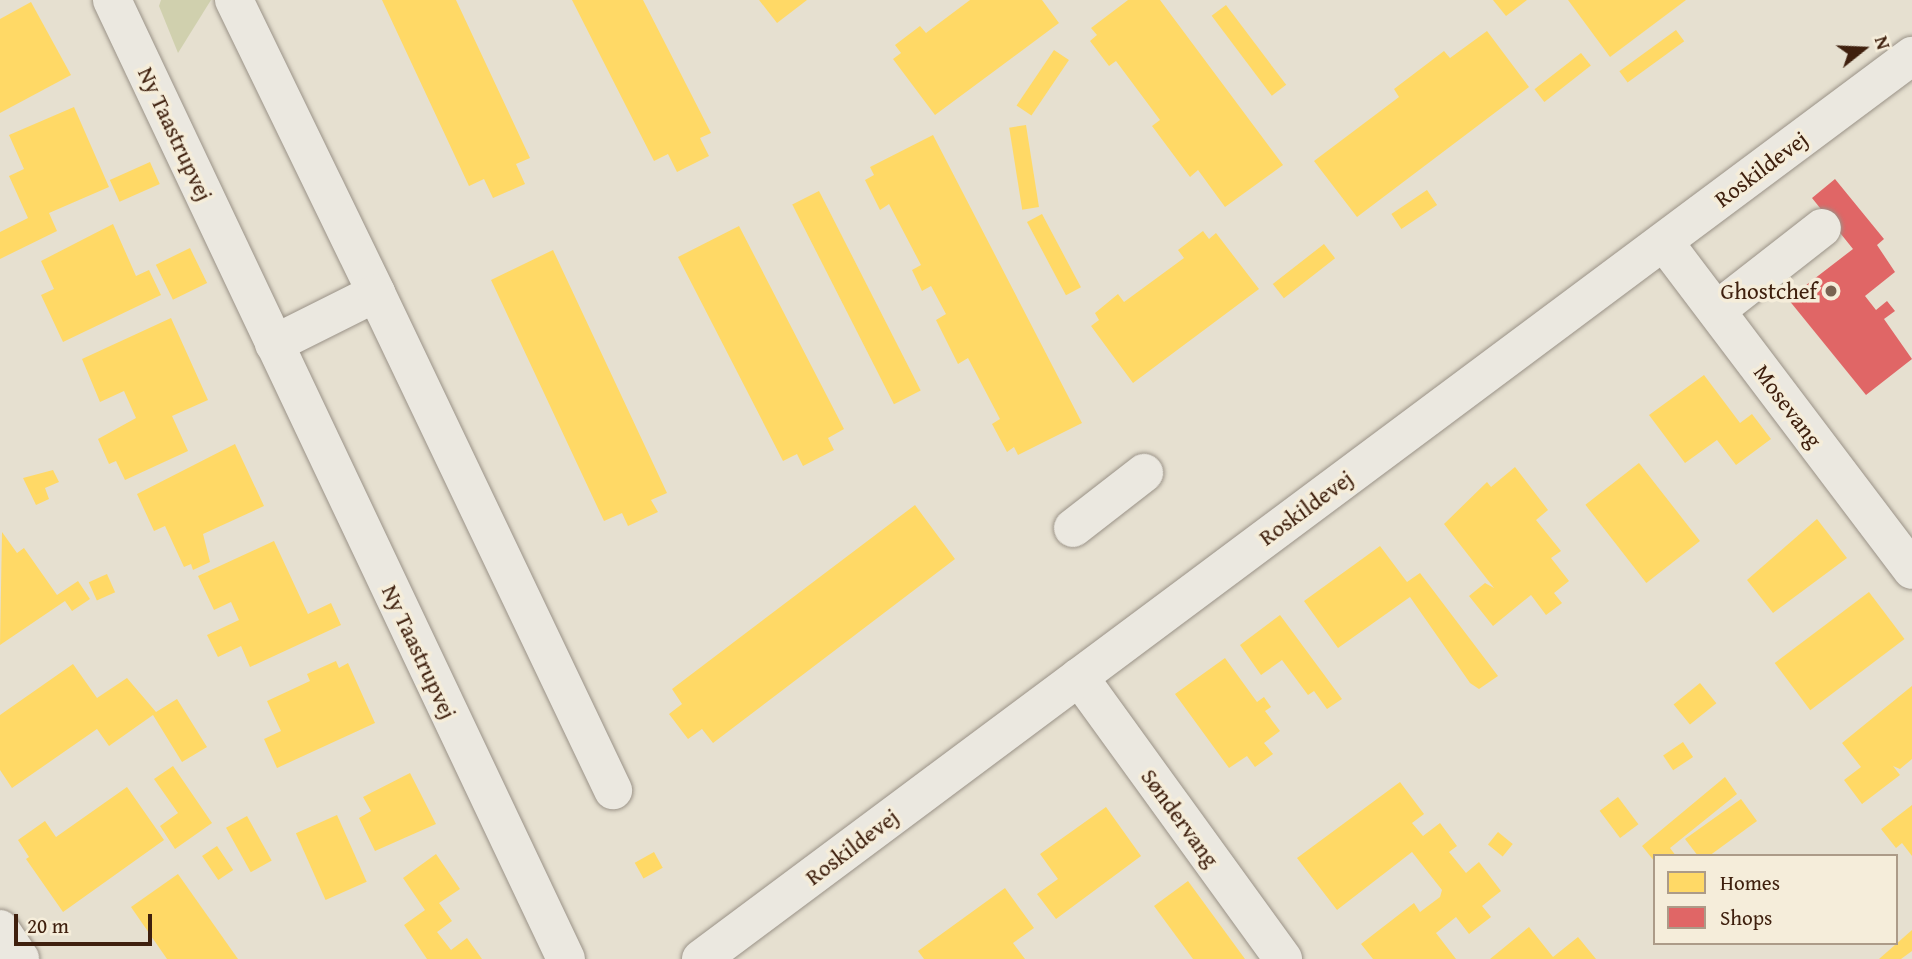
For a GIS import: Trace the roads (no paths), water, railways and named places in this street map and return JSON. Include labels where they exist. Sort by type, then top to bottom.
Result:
[{"type":"street","points":[[234,0],[613,790]]},
{"type":"street","name":"Ny Taastrupvej","points":[[118,5],[274,344],[566,959]]},
{"type":"street","name":"Roskildevej","points":[[701,959],[1912,56]]},
{"type":"street","points":[[1717,310],[1822,228]]},
{"type":"street","name":"Mosevang","points":[[1664,242],[1912,570]]},
{"type":"street","points":[[274,344],[376,293]]},
{"type":"street","points":[[1073,528],[1144,473]]},
{"type":"street","name":"Søndervang","points":[[1079,677],[1283,959]]},
{"type":"street","points":[[0,929],[20,959]]},
{"type":"place","name":"Ghostchef","points":[[1831,291]]}]
